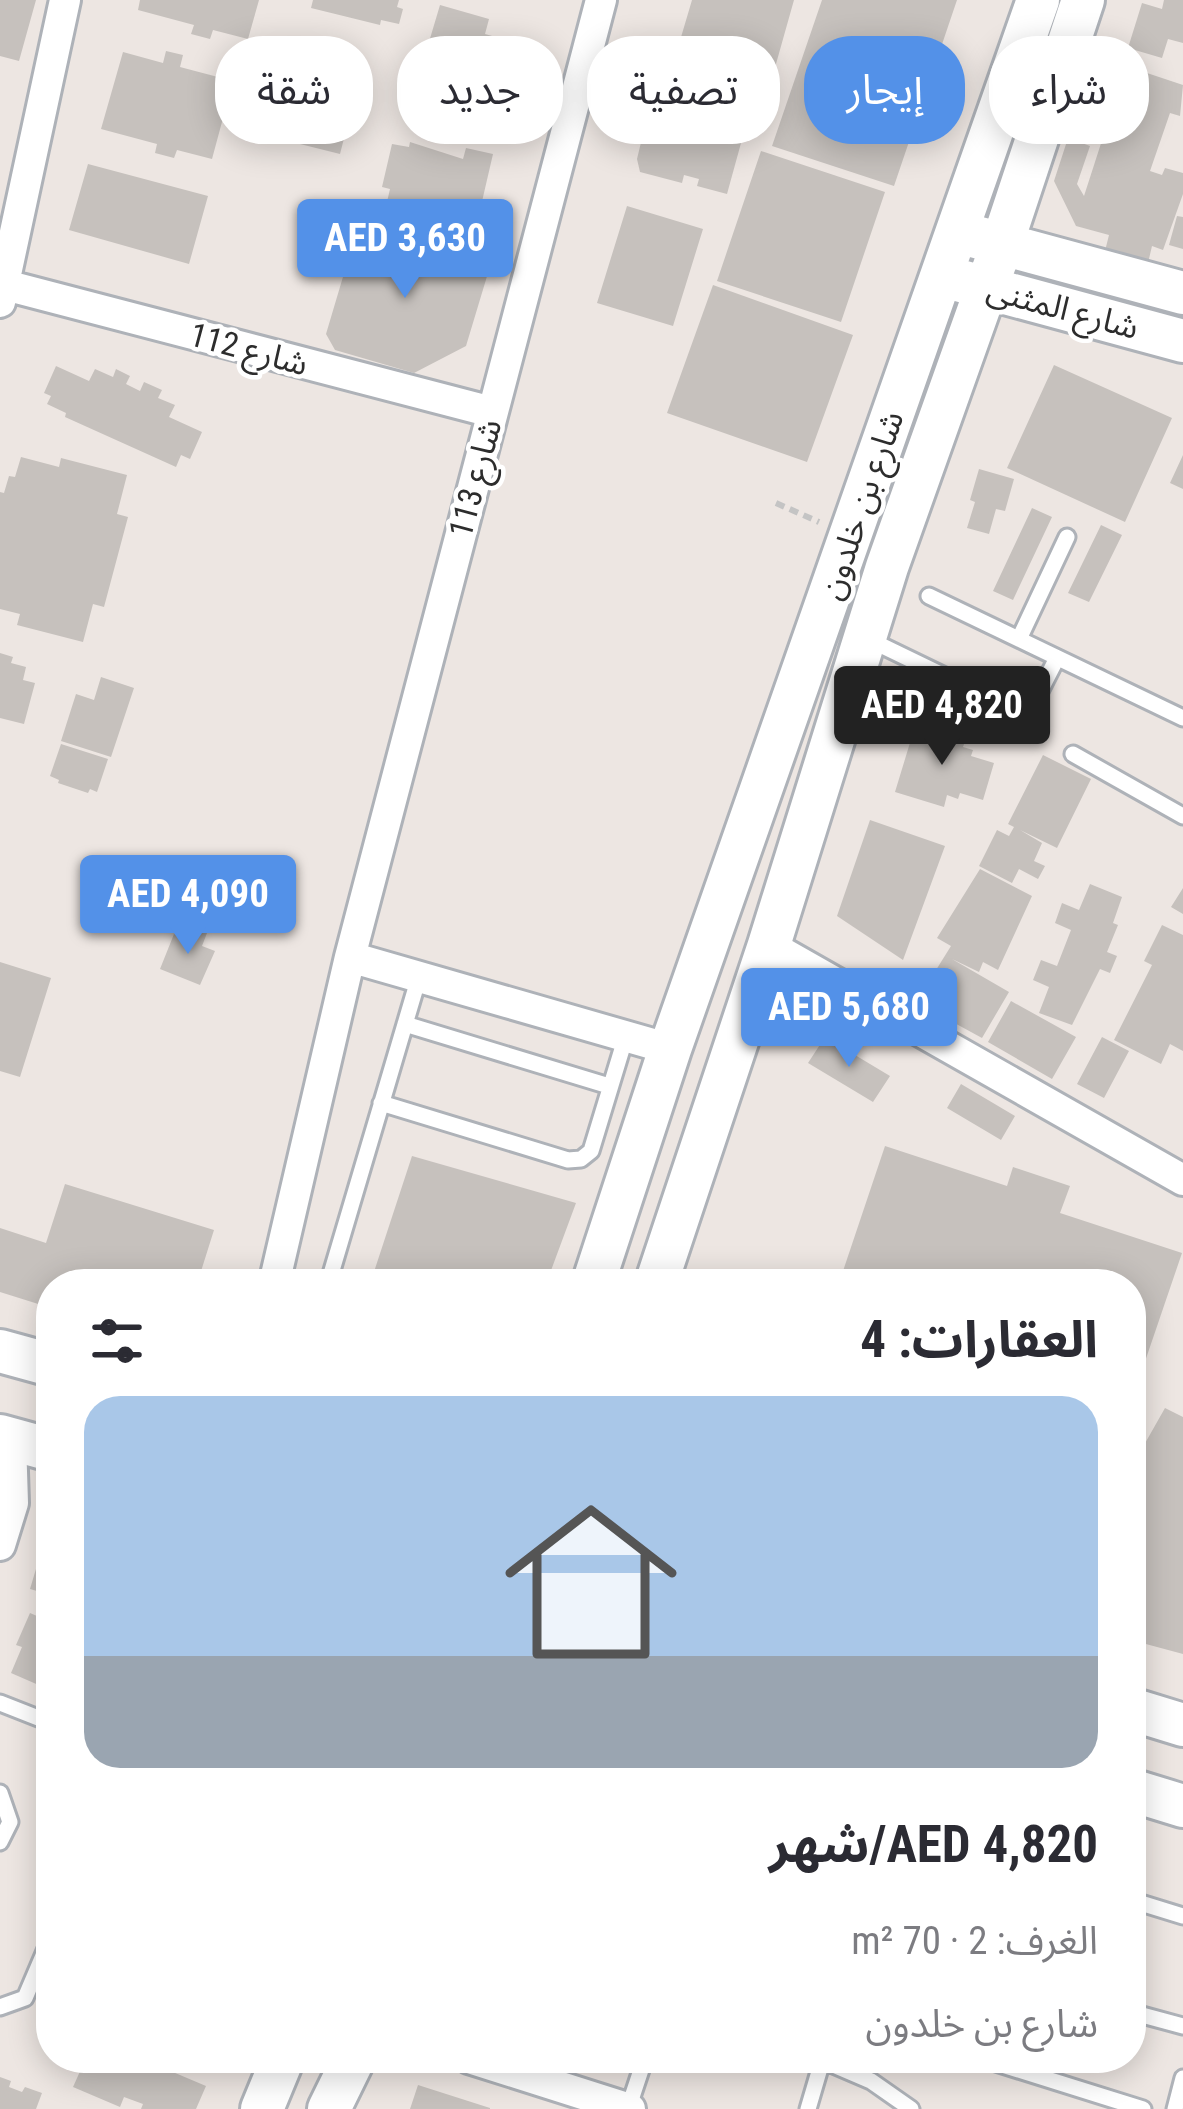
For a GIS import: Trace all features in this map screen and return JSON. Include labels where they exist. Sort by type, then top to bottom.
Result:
[{"type":"street","name":"شارع 112","points":[[64,0],[3,293],[492,412]]},
{"type":"street","name":"شارع 113","points":[[277,1269],[350,957],[601,0]]},
{"type":"street","name":"شارع بن خلدون","points":[[598,1269],[670,1049],[1038,0]]},
{"type":"street","name":"شارع بن خلدون","points":[[661,1269],[866,638],[1083,0]]},
{"type":"street","name":"شارع المثنى","points":[[956,232],[1183,293]]},
{"type":"street","name":"شارع المثنى","points":[[942,276],[1183,340]]},
{"type":"street","points":[[770,945],[1181,1173]]},
{"type":"street","points":[[350,957],[670,1049]]},
{"type":"street","points":[[0,1351],[36,1361]]},
{"type":"street","points":[[0,1544],[14,1503],[21,1442]]},
{"type":"street","points":[[1146,1714],[1183,1725]]},
{"type":"street","points":[[1146,1795],[1183,1806]]},
{"type":"street","points":[[262,2109],[277,2073]]},
{"type":"street","points":[[329,2109],[346,2073]]},
{"type":"street","points":[[517,2073],[629,2109]]},
{"type":"lane","points":[[1019,639],[1067,537]]},
{"type":"lane","points":[[929,596],[1183,718]]},
{"type":"lane","points":[[866,638],[1017,711],[1034,703],[1057,658]]},
{"type":"lane","points":[[1073,754],[1183,816]]},
{"type":"lane","points":[[332,1269],[418,977]]},
{"type":"lane","points":[[405,1024],[609,1086]]},
{"type":"lane","points":[[381,1103],[581,1160],[591,1150],[626,1036]]},
{"type":"lane","points":[[0,1703],[36,1717]]},
{"type":"lane","points":[[0,1793],[10,1822],[0,1842]]},
{"type":"lane","points":[[1146,1905],[1183,1916]]},
{"type":"lane","points":[[0,2007],[25,1998],[36,1972]]},
{"type":"lane","points":[[1146,2016],[1183,2026]]},
{"type":"lane","points":[[629,2109],[640,2073]]},
{"type":"lane","points":[[808,2109],[818,2073]]},
{"type":"lane","points":[[855,2073],[910,2109]]},
{"type":"lane","points":[[1028,2073],[1143,2109]]},
{"type":"lane","points":[[1175,2109],[1183,2078]]},
{"type":"building","points":[[0,0],[36,0],[19,61],[0,56]]},
{"type":"building","points":[[140,0],[259,0],[249,36],[213,30],[210,39],[191,34],[194,25],[138,10]]},
{"type":"building","points":[[313,0],[399,0],[397,7],[403,9],[399,24],[381,20],[380,25],[311,8]]},
{"type":"building","points":[[692,0],[794,0],[780,50],[780,36],[681,36]]},
{"type":"building","points":[[822,0],[957,0],[945,36],[810,36]]},
{"type":"building","points":[[1164,0],[1183,0],[1183,43],[1168,39],[1162,58],[1149,54],[1149,36],[1132,36],[1142,3],[1162,9]]},
{"type":"building","points":[[440,5],[489,19],[485,34],[492,36],[431,36]]},
{"type":"building","points":[[166,51],[183,55],[180,67],[215,76],[212,159],[177,150],[174,158],[155,153],[157,144],[101,129],[123,52],[163,63]]},
{"type":"building","points":[[804,53],[804,144],[908,144],[894,186],[772,146],[780,144],[780,123]]},
{"type":"building","points":[[1149,74],[1183,85],[1180,116],[1170,113],[1150,171],[1162,175],[1165,168],[1183,173],[1183,194],[1163,250],[1152,246],[1148,263],[1105,251],[1109,235],[1076,226],[1054,181],[1066,144],[1090,146],[1077,184],[1084,196],[1101,144],[1149,144]]},
{"type":"building","points":[[300,144],[343,144],[340,154]]},
{"type":"building","points":[[392,144],[416,144],[463,159],[466,148],[493,154],[474,236],[460,233],[458,241],[439,236],[441,228],[384,215],[390,189],[382,187]]},
{"type":"building","points":[[641,144],[741,144],[727,194],[697,186],[699,179],[684,175],[682,183],[640,172]]},
{"type":"building","points":[[761,151],[885,192],[841,322],[717,281]]},
{"type":"building","points":[[88,164],[208,196],[189,264],[69,230]]},
{"type":"building","points":[[627,206],[703,229],[673,326],[597,303]]},
{"type":"building","points":[[1177,216],[1183,217],[1183,249],[1169,245]]},
{"type":"building","points":[[359,223],[491,263],[466,346],[414,373],[335,350],[326,334]]},
{"type":"building","points":[[713,285],[853,335],[807,462],[667,413]]},
{"type":"building","points":[[1054,365],[1172,418],[1125,522],[1007,468]]},
{"type":"building","points":[[56,366],[89,381],[95,369],[113,377],[116,369],[130,376],[126,384],[140,391],[144,382],[162,390],[158,398],[175,405],[169,417],[202,432],[190,459],[181,455],[176,467],[65,417],[66,413],[47,404],[51,396],[44,393]]},
{"type":"building","points":[[1183,455],[1183,489],[1170,483]]},
{"type":"building","points":[[21,457],[59,467],[61,458],[127,475],[117,514],[128,517],[104,607],[93,604],[83,642],[17,625],[20,614],[0,609],[0,492],[4,493],[9,476],[15,477]]},
{"type":"building","points":[[979,469],[1014,479],[1005,511],[996,509],[989,534],[967,528]]},
{"type":"building","points":[[1032,508],[1052,517],[1013,600],[993,591]]},
{"type":"building","points":[[1101,525],[1122,535],[1089,602],[1068,593]]},
{"type":"building","points":[[0,653],[26,667],[23,680],[35,683],[24,724],[0,718]]},
{"type":"building","points":[[101,677],[134,688],[111,757],[61,741],[76,694],[94,700]]},
{"type":"building","points":[[916,723],[966,738],[963,747],[973,750],[971,756],[994,763],[983,800],[960,793],[958,799],[947,795],[944,807],[895,792]]},
{"type":"building","points":[[61,744],[108,759],[97,792],[58,783],[50,776]]},
{"type":"building","points":[[1043,755],[1091,779],[1057,848],[1020,830],[1042,843],[1034,861],[1045,866],[1038,879],[1019,869],[1012,883],[979,866],[997,830],[1009,836],[1014,827],[1008,824]]},
{"type":"building","points":[[870,820],[945,846],[903,960],[837,916]]},
{"type":"building","points":[[980,869],[1032,896],[998,970],[983,962],[979,972],[952,959],[1009,992],[982,1038],[916,1002],[951,946],[937,938]]},
{"type":"building","points":[[1090,884],[1122,897],[1107,952],[1117,956],[1110,973],[1100,969],[1072,1025],[1039,1013],[1049,987],[1033,980],[1041,960],[1057,966],[1071,930],[1055,923],[1062,903],[1079,910]]},
{"type":"building","points":[[1183,888],[1183,914],[1171,907]]},
{"type":"building","points":[[1162,925],[1183,935],[1183,1051],[1170,1044],[1161,1064],[1114,1040],[1152,965],[1144,961]]},
{"type":"building","points":[[190,927],[207,933],[202,946],[215,951],[200,985],[160,969],[174,934],[185,939]]},
{"type":"building","points":[[0,962],[51,978],[20,1077],[0,1071]]},
{"type":"building","points":[[1011,1001],[1076,1037],[1052,1079],[988,1042]]},
{"type":"building","points":[[825,1037],[890,1076],[873,1102],[808,1063]]},
{"type":"building","points":[[1102,1037],[1129,1051],[1104,1098],[1077,1084]]},
{"type":"building","points":[[961,1084],[1015,1116],[1001,1140],[947,1108]]},
{"type":"building","points":[[885,1146],[1007,1186],[1013,1167],[1070,1186],[1060,1213],[1182,1253],[1146,1359],[1146,1269],[844,1269]]},
{"type":"building","points":[[412,1156],[576,1203],[552,1269],[375,1269]]},
{"type":"building","points":[[65,1184],[214,1230],[202,1269],[36,1269],[36,1303],[0,1292],[0,1228],[46,1243]]},
{"type":"building","points":[[1165,1408],[1183,1417],[1183,1654],[1146,1644],[1146,1442]]},
{"type":"building","points":[[30,1613],[36,1616],[36,1684],[11,1673],[22,1647],[16,1645]]},
{"type":"building","points":[[79,2073],[175,2073],[206,2086],[196,2109],[141,2109],[143,2104],[124,2097],[120,2107],[73,2087]]},
{"type":"building","points":[[0,2077],[22,2092],[25,2087],[42,2093],[36,2109],[0,2109]]},
{"type":"building","points":[[418,2085],[490,2108],[490,2109],[410,2109]]}]
